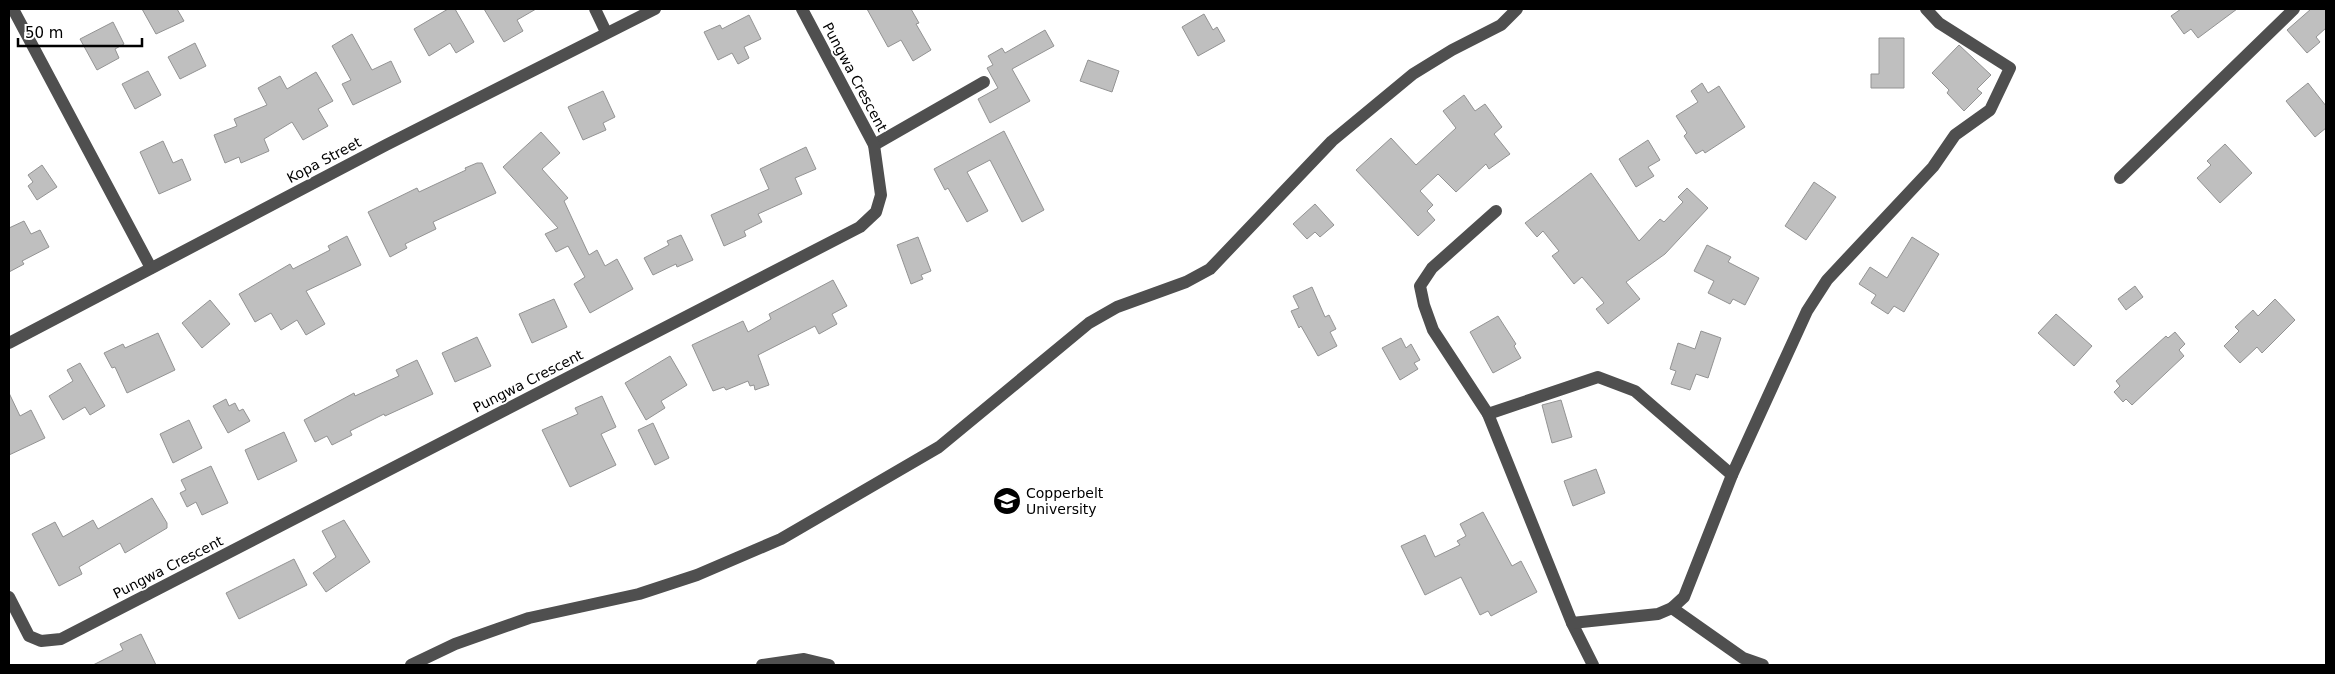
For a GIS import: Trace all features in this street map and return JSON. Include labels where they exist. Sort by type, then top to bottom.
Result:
[{"type":"street","points":[[9,11],[13,9],[151,268]]},
{"type":"street","points":[[594,9],[606,32]]},
{"type":"street","name":"Kopa Street","points":[[9,343],[606,32],[655,9]]},
{"type":"street","name":"Pungwa Crescent","points":[[9,597],[29,636],[41,641],[61,639],[860,227],[876,212],[881,195],[874,145],[802,9]]},
{"type":"street","points":[[411,665],[455,644],[530,618],[639,594],[697,575],[781,539],[852,499],[939,447],[1088,323],[1117,308],[1186,282],[1210,269],[1332,141],[1413,74],[1452,50],[1501,25],[1517,9]]},
{"type":"street","points":[[1572,623],[1658,614],[1672,608],[1684,597],[1732,475],[1807,311],[1827,280],[1933,166],[1955,135],[1990,110],[2010,68],[1939,23],[1926,9]]},
{"type":"street","points":[[2120,178],[2294,9]]},
{"type":"street","points":[[874,145],[984,82]]},
{"type":"street","points":[[1496,211],[1432,268],[1420,286],[1424,306],[1433,330],[1488,414],[1572,623],[1593,665]]},
{"type":"street","points":[[1488,414],[1598,377],[1635,391],[1732,475]]},
{"type":"street","points":[[1672,608],[1743,658],[1763,665]]},
{"type":"street","points":[[762,665],[804,659],[829,665]]},
{"type":"building","points":[[142,9],[177,9],[184,21],[156,34]]},
{"type":"building","points":[[448,9],[455,9],[474,42],[456,53],[450,43],[429,56],[414,29]]},
{"type":"building","points":[[484,9],[536,9],[517,20],[523,31],[504,42]]},
{"type":"building","points":[[867,9],[911,9],[919,23],[916,24],[931,50],[913,61],[901,40],[888,47]]},
{"type":"building","points":[[2181,9],[2237,9],[2198,38],[2191,29],[2184,34],[2171,16]]},
{"type":"building","points":[[2311,9],[2326,9],[2326,28],[2316,37],[2320,42],[2307,53],[2287,30]]},
{"type":"building","points":[[1204,14],[1213,30],[1217,27],[1225,41],[1198,56],[1182,27]]},
{"type":"building","points":[[749,15],[761,39],[744,47],[749,58],[738,64],[732,53],[718,60],[704,32],[720,25],[722,29]]},
{"type":"building","points":[[113,22],[124,44],[115,49],[119,58],[97,70],[80,39]]},
{"type":"building","points":[[1045,30],[1054,46],[1012,69],[1030,101],[990,123],[978,99],[998,88],[987,68],[993,65],[988,56],[1002,48],[1005,53]]},
{"type":"building","points":[[352,34],[372,70],[391,61],[401,82],[353,105],[342,84],[351,80],[332,46]]},
{"type":"building","points":[[1879,38],[1904,38],[1904,88],[1871,88],[1871,74],[1879,74]]},
{"type":"building","points":[[195,43],[206,66],[180,79],[168,57]]},
{"type":"building","points":[[1959,45],[1991,75],[1977,89],[1982,93],[1964,111],[1947,93],[1949,90],[1932,73]]},
{"type":"building","points":[[1088,60],[1119,71],[1112,92],[1080,81]]},
{"type":"building","points":[[148,71],[161,95],[135,109],[122,84]]},
{"type":"building","points":[[316,72],[333,101],[318,109],[328,126],[303,140],[292,122],[264,139],[269,151],[241,163],[239,157],[225,163],[214,135],[237,126],[234,119],[267,105],[258,88],[280,76],[287,89]]},
{"type":"building","points":[[1702,83],[1708,93],[1719,86],[1745,127],[1705,153],[1703,150],[1696,154],[1684,136],[1687,133],[1676,116],[1698,102],[1691,91]]},
{"type":"building","points":[[2308,83],[2326,106],[2326,128],[2315,137],[2286,101]]},
{"type":"building","points":[[603,91],[615,117],[603,123],[606,130],[583,140],[568,107]]},
{"type":"building","points":[[1464,95],[1475,111],[1485,104],[1502,127],[1494,134],[1510,154],[1489,169],[1486,164],[1456,192],[1438,174],[1420,191],[1433,205],[1427,211],[1435,220],[1418,236],[1356,170],[1391,138],[1416,165],[1456,128],[1443,111]]},
{"type":"building","points":[[1004,131],[1044,210],[1022,222],[990,160],[967,172],[988,211],[967,222],[948,188],[945,190],[934,169]]},
{"type":"building","points":[[541,132],[560,153],[542,169],[568,198],[564,201],[589,255],[597,250],[605,266],[617,259],[633,289],[590,313],[574,284],[585,277],[568,246],[556,252],[545,234],[558,228],[503,167]]},
{"type":"building","points":[[1648,140],[1660,160],[1648,167],[1654,176],[1636,187],[1619,159]]},
{"type":"building","points":[[163,141],[173,163],[182,159],[191,180],[159,194],[140,152]]},
{"type":"building","points":[[2225,144],[2252,173],[2220,203],[2197,178],[2211,165],[2207,161]]},
{"type":"building","points":[[806,147],[816,169],[795,178],[802,194],[758,214],[762,222],[744,231],[746,236],[724,246],[711,215],[769,189],[760,169]]},
{"type":"building","points":[[477,163],[482,163],[496,193],[433,222],[436,229],[405,244],[407,248],[390,257],[368,212],[417,188],[419,192]]},
{"type":"building","points":[[42,165],[57,187],[37,200],[28,186],[33,182],[28,175]]},
{"type":"building","points":[[1591,173],[1639,241],[1660,219],[1664,222],[1683,202],[1678,197],[1687,188],[1708,208],[1665,254],[1626,282],[1640,299],[1608,324],[1596,309],[1604,303],[1582,277],[1574,284],[1552,256],[1559,251],[1543,231],[1537,237],[1525,223]]},
{"type":"building","points":[[1814,182],[1836,197],[1806,240],[1785,226]]},
{"type":"building","points":[[1315,204],[1334,225],[1320,237],[1315,232],[1307,239],[1293,224]]},
{"type":"building","points":[[24,221],[31,234],[40,230],[49,247],[22,261],[24,264],[9,272],[9,228]]},
{"type":"building","points":[[681,235],[693,260],[677,267],[676,264],[653,275],[644,258],[669,245],[667,241]]},
{"type":"building","points":[[347,236],[361,265],[306,291],[325,324],[306,335],[297,320],[281,330],[271,313],[255,322],[239,294],[290,264],[293,269],[330,250],[328,246]]},
{"type":"building","points":[[918,237],[931,271],[921,275],[923,279],[911,284],[897,245]]},
{"type":"building","points":[[1912,237],[1939,254],[1904,312],[1894,306],[1888,314],[1871,303],[1876,295],[1859,284],[1870,267],[1887,278]]},
{"type":"building","points":[[1707,245],[1731,257],[1728,262],[1759,278],[1745,305],[1733,299],[1730,304],[1708,293],[1714,281],[1694,271]]},
{"type":"building","points":[[833,280],[847,306],[832,314],[837,324],[819,334],[815,326],[758,355],[769,385],[755,390],[754,385],[750,386],[748,381],[726,390],[724,387],[713,391],[692,345],[743,321],[748,332],[771,319],[769,314]]},
{"type":"building","points":[[2135,286],[2143,297],[2126,310],[2118,299]]},
{"type":"building","points":[[1312,287],[1325,317],[1329,315],[1336,329],[1330,332],[1337,346],[1318,356],[1301,326],[1299,328],[1291,311],[1299,308],[1293,296]]},
{"type":"building","points":[[554,299],[567,327],[532,343],[519,314]]},
{"type":"building","points":[[2275,299],[2295,320],[2262,353],[2257,347],[2240,363],[2224,346],[2239,331],[2235,327],[2253,310],[2258,316]]},
{"type":"building","points":[[210,300],[230,324],[202,348],[182,323]]},
{"type":"building","points":[[2056,314],[2092,346],[2074,366],[2038,333]]},
{"type":"building","points":[[1498,316],[1516,344],[1514,346],[1521,358],[1493,373],[1470,332]]},
{"type":"building","points":[[1701,331],[1721,338],[1708,378],[1696,374],[1690,390],[1671,384],[1676,371],[1670,369],[1678,343],[1695,349]]},
{"type":"building","points":[[2175,332],[2185,344],[2179,350],[2184,356],[2132,405],[2126,399],[2123,402],[2114,392],[2120,386],[2116,381],[2166,336],[2168,338]]},
{"type":"building","points":[[158,333],[175,370],[127,393],[115,367],[112,368],[104,353],[123,344],[125,348]]},
{"type":"building","points":[[477,337],[491,366],[455,382],[442,353]]},
{"type":"building","points":[[1401,338],[1406,348],[1411,344],[1420,360],[1414,363],[1418,369],[1400,380],[1382,348]]},
{"type":"building","points":[[670,356],[687,385],[661,401],[665,408],[646,420],[625,383]]},
{"type":"building","points":[[417,360],[433,394],[385,416],[384,414],[350,431],[352,435],[332,445],[327,436],[315,442],[304,420],[354,393],[355,396],[399,376],[396,370]]},
{"type":"building","points":[[80,363],[105,406],[90,415],[85,407],[63,420],[49,396],[73,381],[67,370]]},
{"type":"building","points":[[9,393],[20,416],[31,410],[45,438],[9,455]]},
{"type":"building","points":[[602,396],[616,427],[601,434],[616,465],[570,487],[542,430],[578,414],[575,408]]},
{"type":"building","points":[[226,399],[229,406],[235,403],[239,411],[243,409],[250,421],[228,433],[213,406]]},
{"type":"building","points":[[1561,400],[1572,437],[1552,443],[1542,405]]},
{"type":"building","points":[[189,420],[202,448],[173,463],[160,434]]},
{"type":"building","points":[[653,423],[669,458],[655,465],[638,430]]},
{"type":"building","points":[[284,432],[297,461],[258,480],[245,450]]},
{"type":"building","points":[[211,466],[228,503],[202,515],[196,502],[187,507],[180,493],[186,490],[181,480]]},
{"type":"building","points":[[1596,469],[1605,493],[1573,506],[1564,481]]},
{"type":"building","points":[[152,498],[167,523],[167,528],[125,553],[120,543],[79,567],[82,574],[59,586],[32,534],[55,522],[63,537],[93,520],[98,529]]},
{"type":"building","points":[[1483,512],[1512,566],[1521,561],[1537,592],[1491,616],[1488,611],[1480,615],[1461,577],[1425,595],[1401,546],[1425,535],[1435,557],[1460,545],[1457,541],[1466,536],[1460,524]]},
{"type":"building","points":[[344,520],[370,562],[326,592],[313,573],[336,557],[322,531]]},
{"type":"building","points":[[294,559],[307,585],[239,619],[226,593]]},
{"type":"building","points":[[141,634],[156,665],[93,665],[123,650],[120,644]]},
{"type":"place","name":"Copperbelt University","points":[[1007,501]]}]
